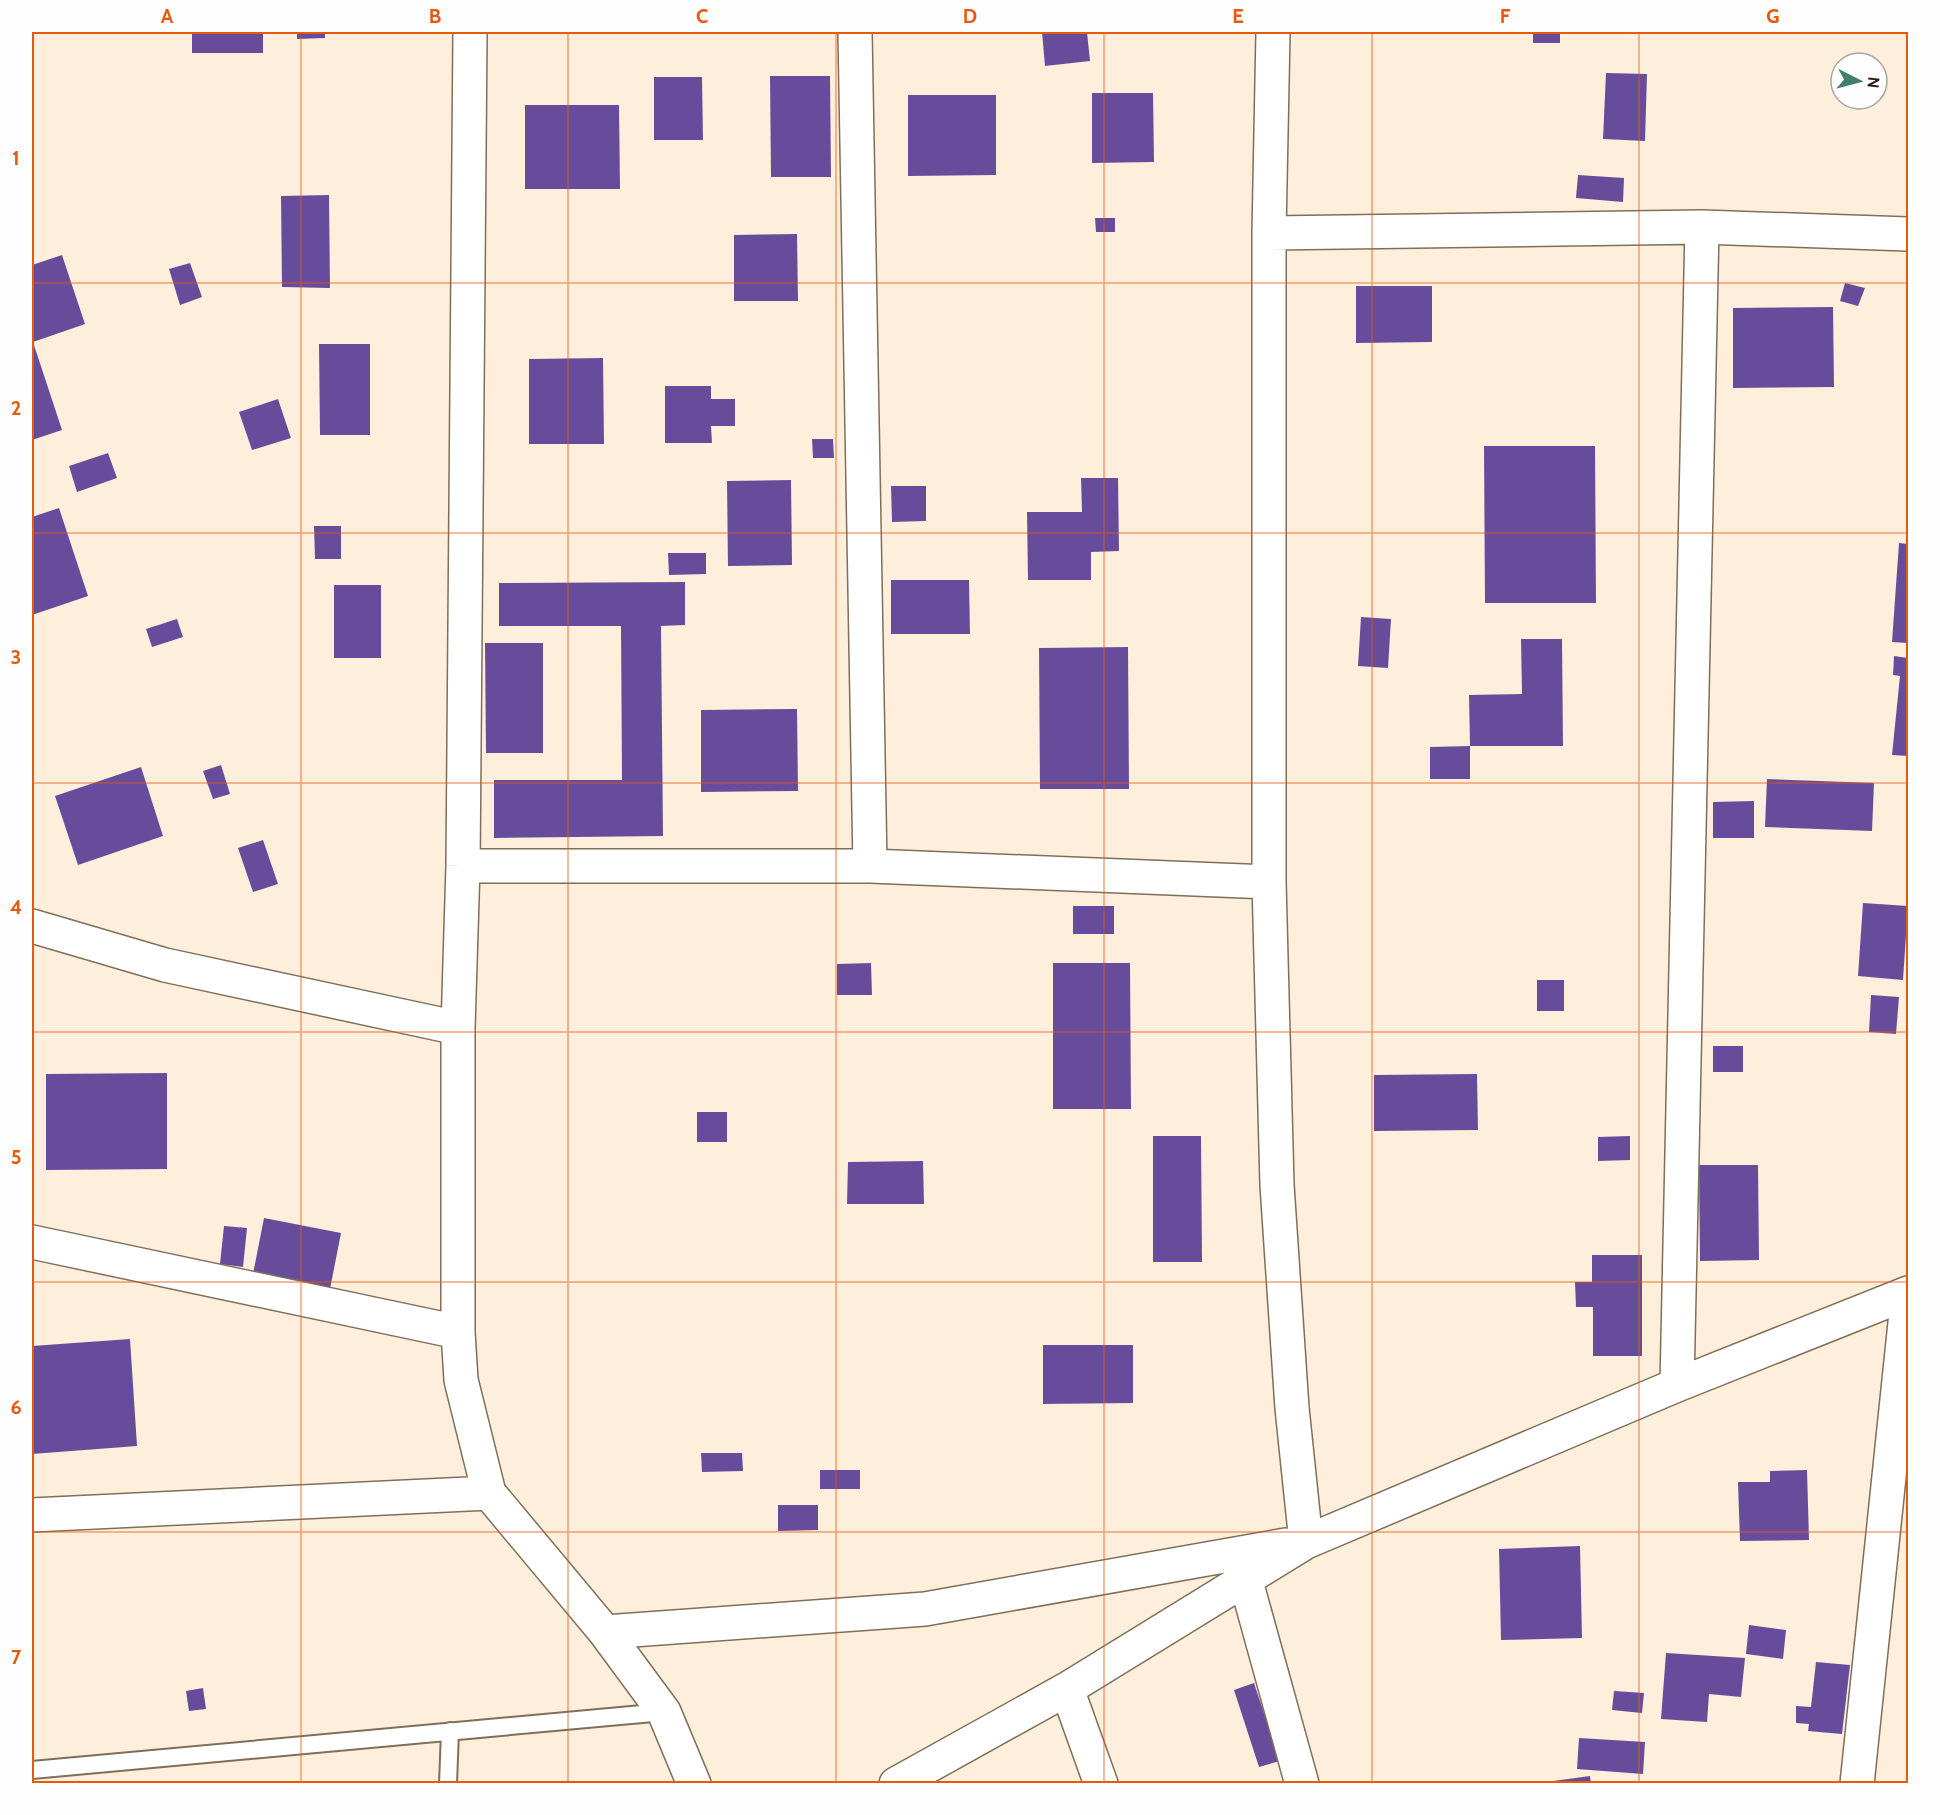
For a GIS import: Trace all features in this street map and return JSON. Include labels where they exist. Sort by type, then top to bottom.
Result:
[{"type":"street","points":[[470,32],[463,867],[458,1028],[458,1332],[461,1380],[489,1493],[605,1632],[664,1712],[694,1784]]},
{"type":"street","points":[[855,32],[870,866]]},
{"type":"street","points":[[1273,32],[1269,233],[1269,882],[1277,1185],[1292,1408],[1306,1542]]},
{"type":"street","points":[[1269,233],[1702,227],[1908,234]]},
{"type":"street","points":[[1677,1385],[1702,227]]},
{"type":"street","points":[[463,867],[870,866],[1269,882]]},
{"type":"street","points":[[32,926],[165,965],[458,1028]]},
{"type":"street","points":[[32,1242],[458,1332]]},
{"type":"street","points":[[896,1784],[1067,1689],[1306,1542],[1677,1385],[1908,1294],[1857,1784]]},
{"type":"street","points":[[32,1515],[489,1493]]},
{"type":"street","points":[[605,1632],[925,1609],[1306,1542]]},
{"type":"street","points":[[1245,1578],[1302,1784]]},
{"type":"street","points":[[1067,1689],[1101,1784]]},
{"type":"lane","points":[[32,1770],[664,1712]]},
{"type":"lane","points":[[448,1784],[450,1731]]},
{"type":"building","points":[[192,32],[263,32],[263,53],[192,53]]},
{"type":"building","points":[[297,32],[325,32],[325,38],[297,39]]},
{"type":"building","points":[[1042,32],[1087,32],[1090,61],[1045,66]]},
{"type":"building","points":[[1533,32],[1560,32],[1560,43],[1533,43]]},
{"type":"building","points":[[1606,73],[1647,74],[1645,141],[1603,139]]},
{"type":"building","points":[[770,76],[830,76],[831,177],[771,177]]},
{"type":"building","points":[[654,77],[702,77],[703,140],[654,140]]},
{"type":"building","points":[[1092,93],[1153,93],[1154,162],[1092,163]]},
{"type":"building","points":[[908,95],[996,95],[996,175],[908,176]]},
{"type":"building","points":[[525,105],[619,105],[620,189],[525,189]]},
{"type":"building","points":[[1578,175],[1624,178],[1623,202],[1576,198]]},
{"type":"building","points":[[329,195],[330,288],[282,287],[281,196]]},
{"type":"building","points":[[1095,218],[1115,218],[1115,232],[1096,232]]},
{"type":"building","points":[[797,234],[798,301],[734,301],[734,235]]},
{"type":"building","points":[[62,255],[85,324],[33,342],[62,430],[32,440],[32,265]]},
{"type":"building","points":[[190,263],[202,297],[180,305],[169,269]]},
{"type":"building","points":[[1845,283],[1865,288],[1858,306],[1840,301]]},
{"type":"building","points":[[1356,286],[1432,286],[1432,342],[1356,343]]},
{"type":"building","points":[[1833,307],[1834,387],[1733,388],[1733,308]]},
{"type":"building","points":[[319,344],[370,344],[370,435],[320,435]]},
{"type":"building","points":[[603,358],[604,444],[529,444],[529,359]]},
{"type":"building","points":[[665,386],[711,386],[711,399],[735,399],[735,426],[711,426],[712,443],[665,443]]},
{"type":"building","points":[[278,399],[291,438],[252,450],[239,412]]},
{"type":"building","points":[[812,439],[833,439],[834,458],[813,458]]},
{"type":"building","points":[[1484,446],[1595,446],[1596,603],[1485,603]]},
{"type":"building","points":[[108,453],[117,478],[77,492],[69,466]]},
{"type":"building","points":[[1081,478],[1118,478],[1119,551],[1091,552],[1091,580],[1028,580],[1027,512],[1082,512]]},
{"type":"building","points":[[791,480],[792,565],[728,566],[727,481]]},
{"type":"building","points":[[891,486],[926,486],[926,521],[892,522]]},
{"type":"building","points":[[59,508],[88,596],[32,615],[32,517]]},
{"type":"building","points":[[314,526],[341,526],[341,559],[315,559]]},
{"type":"building","points":[[1899,543],[1908,544],[1908,643],[1892,642]]},
{"type":"building","points":[[668,553],[706,553],[706,574],[669,575]]},
{"type":"building","points":[[891,580],[969,580],[970,634],[891,634]]},
{"type":"building","points":[[685,582],[685,625],[661,626],[663,836],[494,838],[494,780],[622,780],[621,626],[499,626],[499,583]]},
{"type":"building","points":[[334,585],[381,585],[381,658],[334,658]]},
{"type":"building","points":[[1361,617],[1391,619],[1388,668],[1358,666]]},
{"type":"building","points":[[177,619],[183,637],[152,647],[146,629]]},
{"type":"building","points":[[1521,639],[1562,639],[1563,746],[1470,746],[1469,695],[1522,694]]},
{"type":"building","points":[[485,643],[543,643],[543,753],[486,753]]},
{"type":"building","points":[[1128,647],[1129,789],[1040,789],[1039,648]]},
{"type":"building","points":[[1894,656],[1908,658],[1908,756],[1892,755],[1900,676],[1893,675]]},
{"type":"building","points":[[797,709],[798,791],[701,792],[701,710]]},
{"type":"building","points":[[1470,746],[1470,779],[1430,779],[1430,747]]},
{"type":"building","points":[[221,765],[230,794],[213,799],[203,771]]},
{"type":"building","points":[[141,767],[163,836],[78,865],[55,796]]},
{"type":"building","points":[[1767,779],[1874,783],[1872,831],[1765,827]]},
{"type":"building","points":[[1754,801],[1754,838],[1713,838],[1713,802]]},
{"type":"building","points":[[263,840],[278,884],[253,892],[238,848]]},
{"type":"building","points":[[1863,903],[1908,906],[1903,980],[1858,976]]},
{"type":"building","points":[[1073,906],[1114,906],[1114,934],[1073,934]]},
{"type":"building","points":[[871,963],[872,995],[837,995],[837,964]]},
{"type":"building","points":[[1053,963],[1130,963],[1131,1109],[1053,1109]]},
{"type":"building","points":[[1537,980],[1564,980],[1564,1011],[1537,1011]]},
{"type":"building","points":[[1871,995],[1899,997],[1896,1034],[1869,1032]]},
{"type":"building","points":[[1713,1046],[1743,1046],[1743,1072],[1713,1072]]},
{"type":"building","points":[[167,1073],[167,1169],[46,1170],[46,1074]]},
{"type":"building","points":[[1477,1074],[1478,1130],[1374,1131],[1374,1075]]},
{"type":"building","points":[[697,1112],[727,1112],[727,1142],[697,1142]]},
{"type":"building","points":[[1153,1136],[1201,1136],[1202,1262],[1153,1262]]},
{"type":"building","points":[[1630,1136],[1630,1160],[1598,1161],[1598,1137]]},
{"type":"building","points":[[923,1161],[924,1204],[847,1204],[848,1162]]},
{"type":"building","points":[[1699,1165],[1758,1165],[1759,1260],[1700,1261]]},
{"type":"building","points":[[264,1218],[341,1233],[330,1289],[253,1274]]},
{"type":"building","points":[[224,1226],[247,1228],[243,1267],[220,1264]]},
{"type":"building","points":[[1592,1255],[1642,1255],[1642,1356],[1593,1356],[1593,1307],[1576,1307],[1575,1282],[1592,1282]]},
{"type":"building","points":[[130,1339],[137,1446],[32,1454],[32,1346]]},
{"type":"building","points":[[1043,1345],[1133,1345],[1133,1403],[1043,1404]]},
{"type":"building","points":[[701,1453],[742,1453],[743,1471],[702,1472]]},
{"type":"building","points":[[820,1470],[860,1470],[860,1489],[820,1489]]},
{"type":"building","points":[[1807,1470],[1809,1540],[1740,1541],[1738,1482],[1770,1482],[1770,1471]]},
{"type":"building","points":[[778,1505],[818,1505],[818,1530],[778,1531]]},
{"type":"building","points":[[1580,1546],[1582,1638],[1501,1640],[1499,1549]]},
{"type":"building","points":[[1749,1625],[1786,1630],[1783,1659],[1746,1654]]},
{"type":"building","points":[[1666,1653],[1745,1658],[1741,1697],[1709,1694],[1707,1722],[1661,1719]]},
{"type":"building","points":[[1816,1662],[1850,1665],[1842,1734],[1808,1731],[1809,1724],[1796,1723],[1796,1706],[1811,1707]]},
{"type":"building","points":[[1254,1683],[1280,1761],[1259,1767],[1234,1690]]},
{"type":"building","points":[[203,1688],[206,1709],[189,1711],[186,1691]]},
{"type":"building","points":[[1614,1691],[1644,1693],[1642,1713],[1612,1710]]},
{"type":"building","points":[[1579,1738],[1645,1742],[1643,1774],[1577,1769]]},
{"type":"building","points":[[1590,1776],[1591,1784],[1546,1784],[1546,1782]]}]
